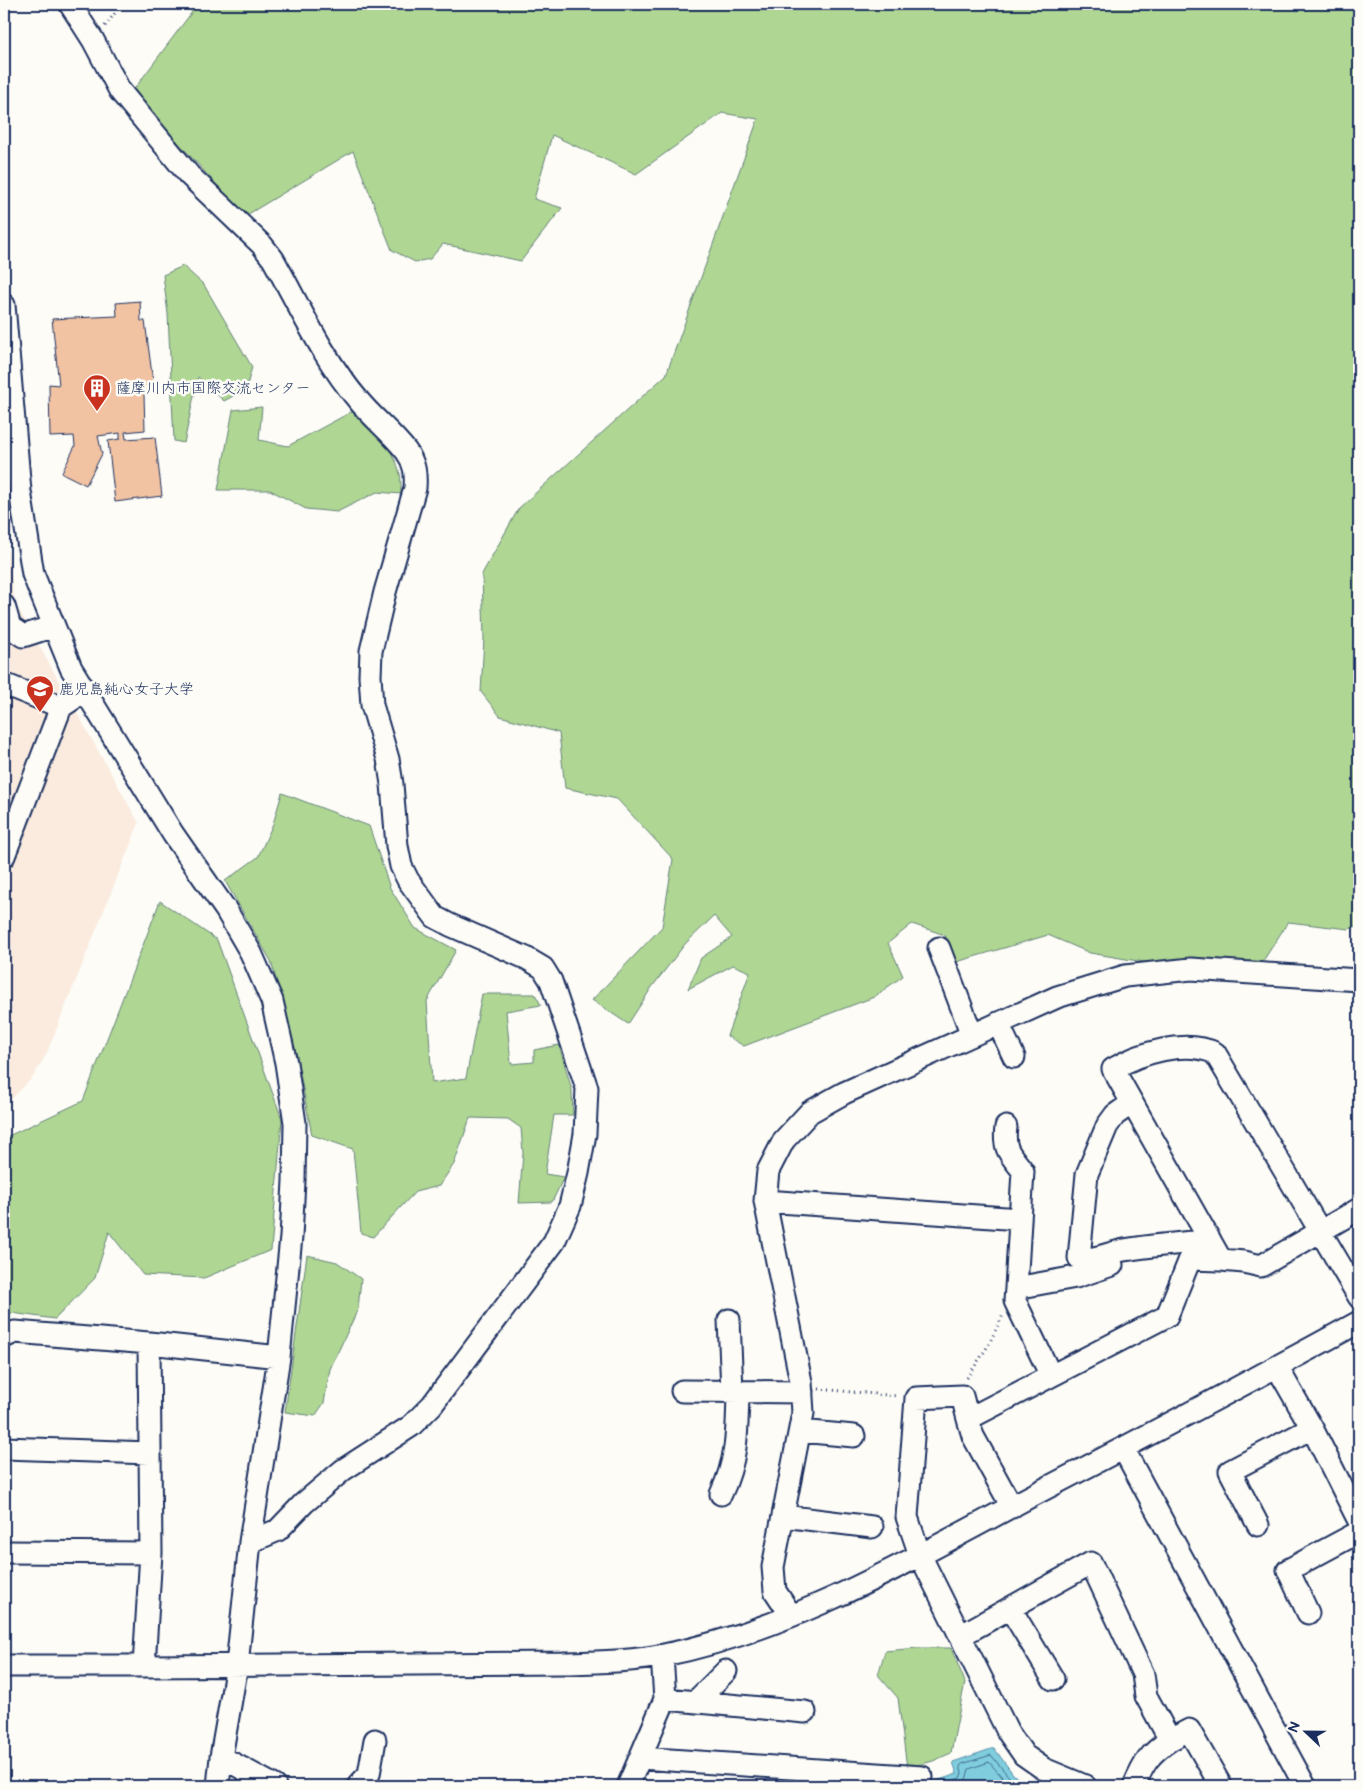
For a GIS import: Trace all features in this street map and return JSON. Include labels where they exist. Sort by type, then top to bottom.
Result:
[{"type":"street","points":[[70,4],[93,40],[120,91],[183,168],[262,245],[273,259],[329,361],[358,400],[406,451],[413,464],[416,474],[415,488],[385,592],[371,651],[370,676],[372,706],[388,759],[397,846],[401,866],[408,880],[435,917],[450,926],[526,958],[542,968],[551,981],[587,1088],[586,1134],[578,1173],[570,1206],[554,1242],[438,1398],[411,1426],[343,1470],[304,1503],[278,1530],[250,1542]]},
{"type":"street","points":[[4,305],[21,500],[33,574],[71,668],[173,834],[226,910],[251,953],[272,1001],[286,1063],[295,1123],[291,1237],[279,1357],[250,1542],[237,1665],[221,1757],[218,1786]]},
{"type":"street","points":[[4,606],[10,627],[23,636],[54,626]]},
{"type":"street","points":[[4,684],[61,707]]},
{"type":"street","points":[[4,856],[61,707],[85,690]]},
{"type":"street","points":[[939,948],[972,1035]]},
{"type":"street","points":[[791,1615],[775,1591],[773,1567],[803,1413],[801,1390],[765,1201],[768,1171],[784,1140],[810,1112],[844,1093],[1057,997],[1125,976],[1191,970],[1359,980]]},
{"type":"street","points":[[998,1023],[1014,1057]]},
{"type":"street","points":[[1221,1260],[1113,1069],[1126,1061],[1167,1048],[1204,1048],[1215,1053],[1359,1297]]},
{"type":"street","points":[[1132,1103],[1115,1116],[1107,1126],[1087,1174],[1079,1258],[1089,1260],[1124,1250],[1210,1240]]},
{"type":"street","points":[[1006,1128],[1004,1140],[1006,1148],[1023,1171],[1016,1295],[1051,1376]]},
{"type":"street","points":[[1074,1181],[1082,1148],[1096,1152]]},
{"type":"street","points":[[765,1201],[1020,1219]]},
{"type":"street","points":[[1016,1295],[1113,1264],[1153,1259],[1221,1260],[1261,1266],[1359,1209]]},
{"type":"street","points":[[968,1419],[1167,1316],[1190,1259]]},
{"type":"street","points":[[721,1494],[730,1476],[737,1443],[729,1320]]},
{"type":"street","points":[[4,1666],[607,1662],[662,1656],[726,1640],[827,1601],[920,1555],[1278,1367],[1359,1322]]},
{"type":"street","points":[[4,1338],[15,1332],[149,1343],[279,1357]]},
{"type":"street","points":[[144,1666],[151,1553],[149,1343]]},
{"type":"street","points":[[1278,1367],[1312,1428],[1359,1520]]},
{"type":"street","points":[[682,1391],[801,1390]]},
{"type":"street","points":[[1012,1506],[973,1436],[962,1396],[916,1398],[907,1517],[920,1555],[1008,1732],[1024,1755],[1044,1769],[1085,1786]]},
{"type":"street","points":[[1258,1525],[1230,1471],[1312,1428]]},
{"type":"street","points":[[800,1431],[854,1436]]},
{"type":"street","points":[[4,1448],[150,1453]]},
{"type":"street","points":[[1123,1448],[1304,1786]]},
{"type":"street","points":[[783,1516],[872,1528]]},
{"type":"street","points":[[1308,1613],[1288,1570],[1359,1532]]},
{"type":"street","points":[[4,1552],[151,1553]]},
{"type":"street","points":[[960,1636],[1091,1563],[1144,1674],[1146,1696],[1170,1740]]},
{"type":"street","points":[[1010,1608],[1053,1679]]},
{"type":"street","points":[[628,1786],[665,1700],[662,1656]]},
{"type":"street","points":[[694,1702],[726,1671]]},
{"type":"street","points":[[665,1700],[805,1712]]},
{"type":"street","points":[[1134,1786],[1154,1750],[1189,1730],[1220,1786]]},
{"type":"street","points":[[358,1786],[369,1774],[375,1740]]},
{"type":"street","points":[[221,1757],[276,1786]]},
{"type":"street","points":[[640,1758],[922,1777]]},
{"type":"path","points":[[93,40],[122,4]]},
{"type":"path","points":[[962,1396],[967,1377],[988,1346],[1000,1318],[1016,1295]]},
{"type":"path","points":[[801,1390],[916,1398]]},
{"type":"shaded area","name":"鹿児島純心女子大学","points":[[4,526],[15,603],[139,823],[46,1055],[33,1077],[4,1107]]},
{"type":"green space","points":[[186,4],[1359,4],[1359,925],[1349,929],[1288,922],[1263,961],[1144,962],[1090,953],[1048,935],[953,963],[945,935],[912,924],[888,943],[903,976],[874,997],[744,1046],[727,1036],[750,972],[733,965],[688,989],[701,958],[732,937],[714,916],[685,944],[652,987],[628,1024],[592,1000],[662,927],[673,859],[617,799],[565,788],[559,733],[500,716],[481,692],[484,638],[482,574],[519,508],[666,375],[758,119],[722,113],[636,174],[552,135],[534,199],[562,208],[521,261],[443,244],[430,259],[415,262],[392,250],[353,151],[245,216],[132,92],[192,12]]},
{"type":"green space","points":[[183,266],[204,285],[252,367],[246,389],[224,401],[198,377],[184,443],[174,441],[168,314],[163,275]]},
{"type":"green space","points":[[262,407],[259,440],[288,446],[353,411],[374,430],[398,465],[401,494],[377,492],[337,512],[306,509],[270,490],[218,490],[233,410]]},
{"type":"green space","points":[[282,793],[369,826],[390,888],[415,928],[456,950],[427,1001],[432,1083],[466,1078],[482,994],[535,994],[541,1005],[506,1011],[511,1064],[534,1062],[534,1050],[559,1045],[572,1090],[573,1115],[554,1115],[545,1174],[564,1177],[552,1202],[519,1203],[523,1153],[521,1128],[508,1119],[470,1118],[454,1164],[439,1186],[415,1192],[373,1237],[361,1233],[353,1149],[312,1135],[295,1048],[271,961],[225,881],[258,857],[273,824]]},
{"type":"green space","points":[[160,901],[217,940],[282,1119],[271,1250],[204,1278],[143,1275],[109,1232],[95,1278],[55,1319],[4,1312],[4,1138],[83,1101]]},
{"type":"green space","points":[[307,1255],[337,1262],[361,1279],[358,1309],[330,1369],[324,1403],[315,1416],[285,1412]]},
{"type":"green space","points":[[917,1648],[951,1648],[965,1682],[951,1753],[933,1761],[907,1768],[898,1698],[878,1675],[885,1651]]},
{"type":"water","points":[[994,1748],[1013,1774],[1026,1786],[897,1786],[897,1783],[924,1785],[957,1774],[953,1762]]},
{"type":"building","name":"薩摩川内市国際交流センター","points":[[140,301],[141,321],[145,321],[154,390],[144,395],[145,430],[125,432],[126,439],[155,437],[162,496],[115,502],[108,441],[120,439],[120,433],[98,436],[102,454],[86,485],[62,473],[75,446],[74,436],[50,437],[49,384],[59,385],[52,319],[117,316],[116,303]]},
{"type":"place","name":"薩摩川内市国際交流センター","points":[[97,412]]},
{"type":"place","name":"鹿児島純心女子大学","points":[[40,713]]}]
